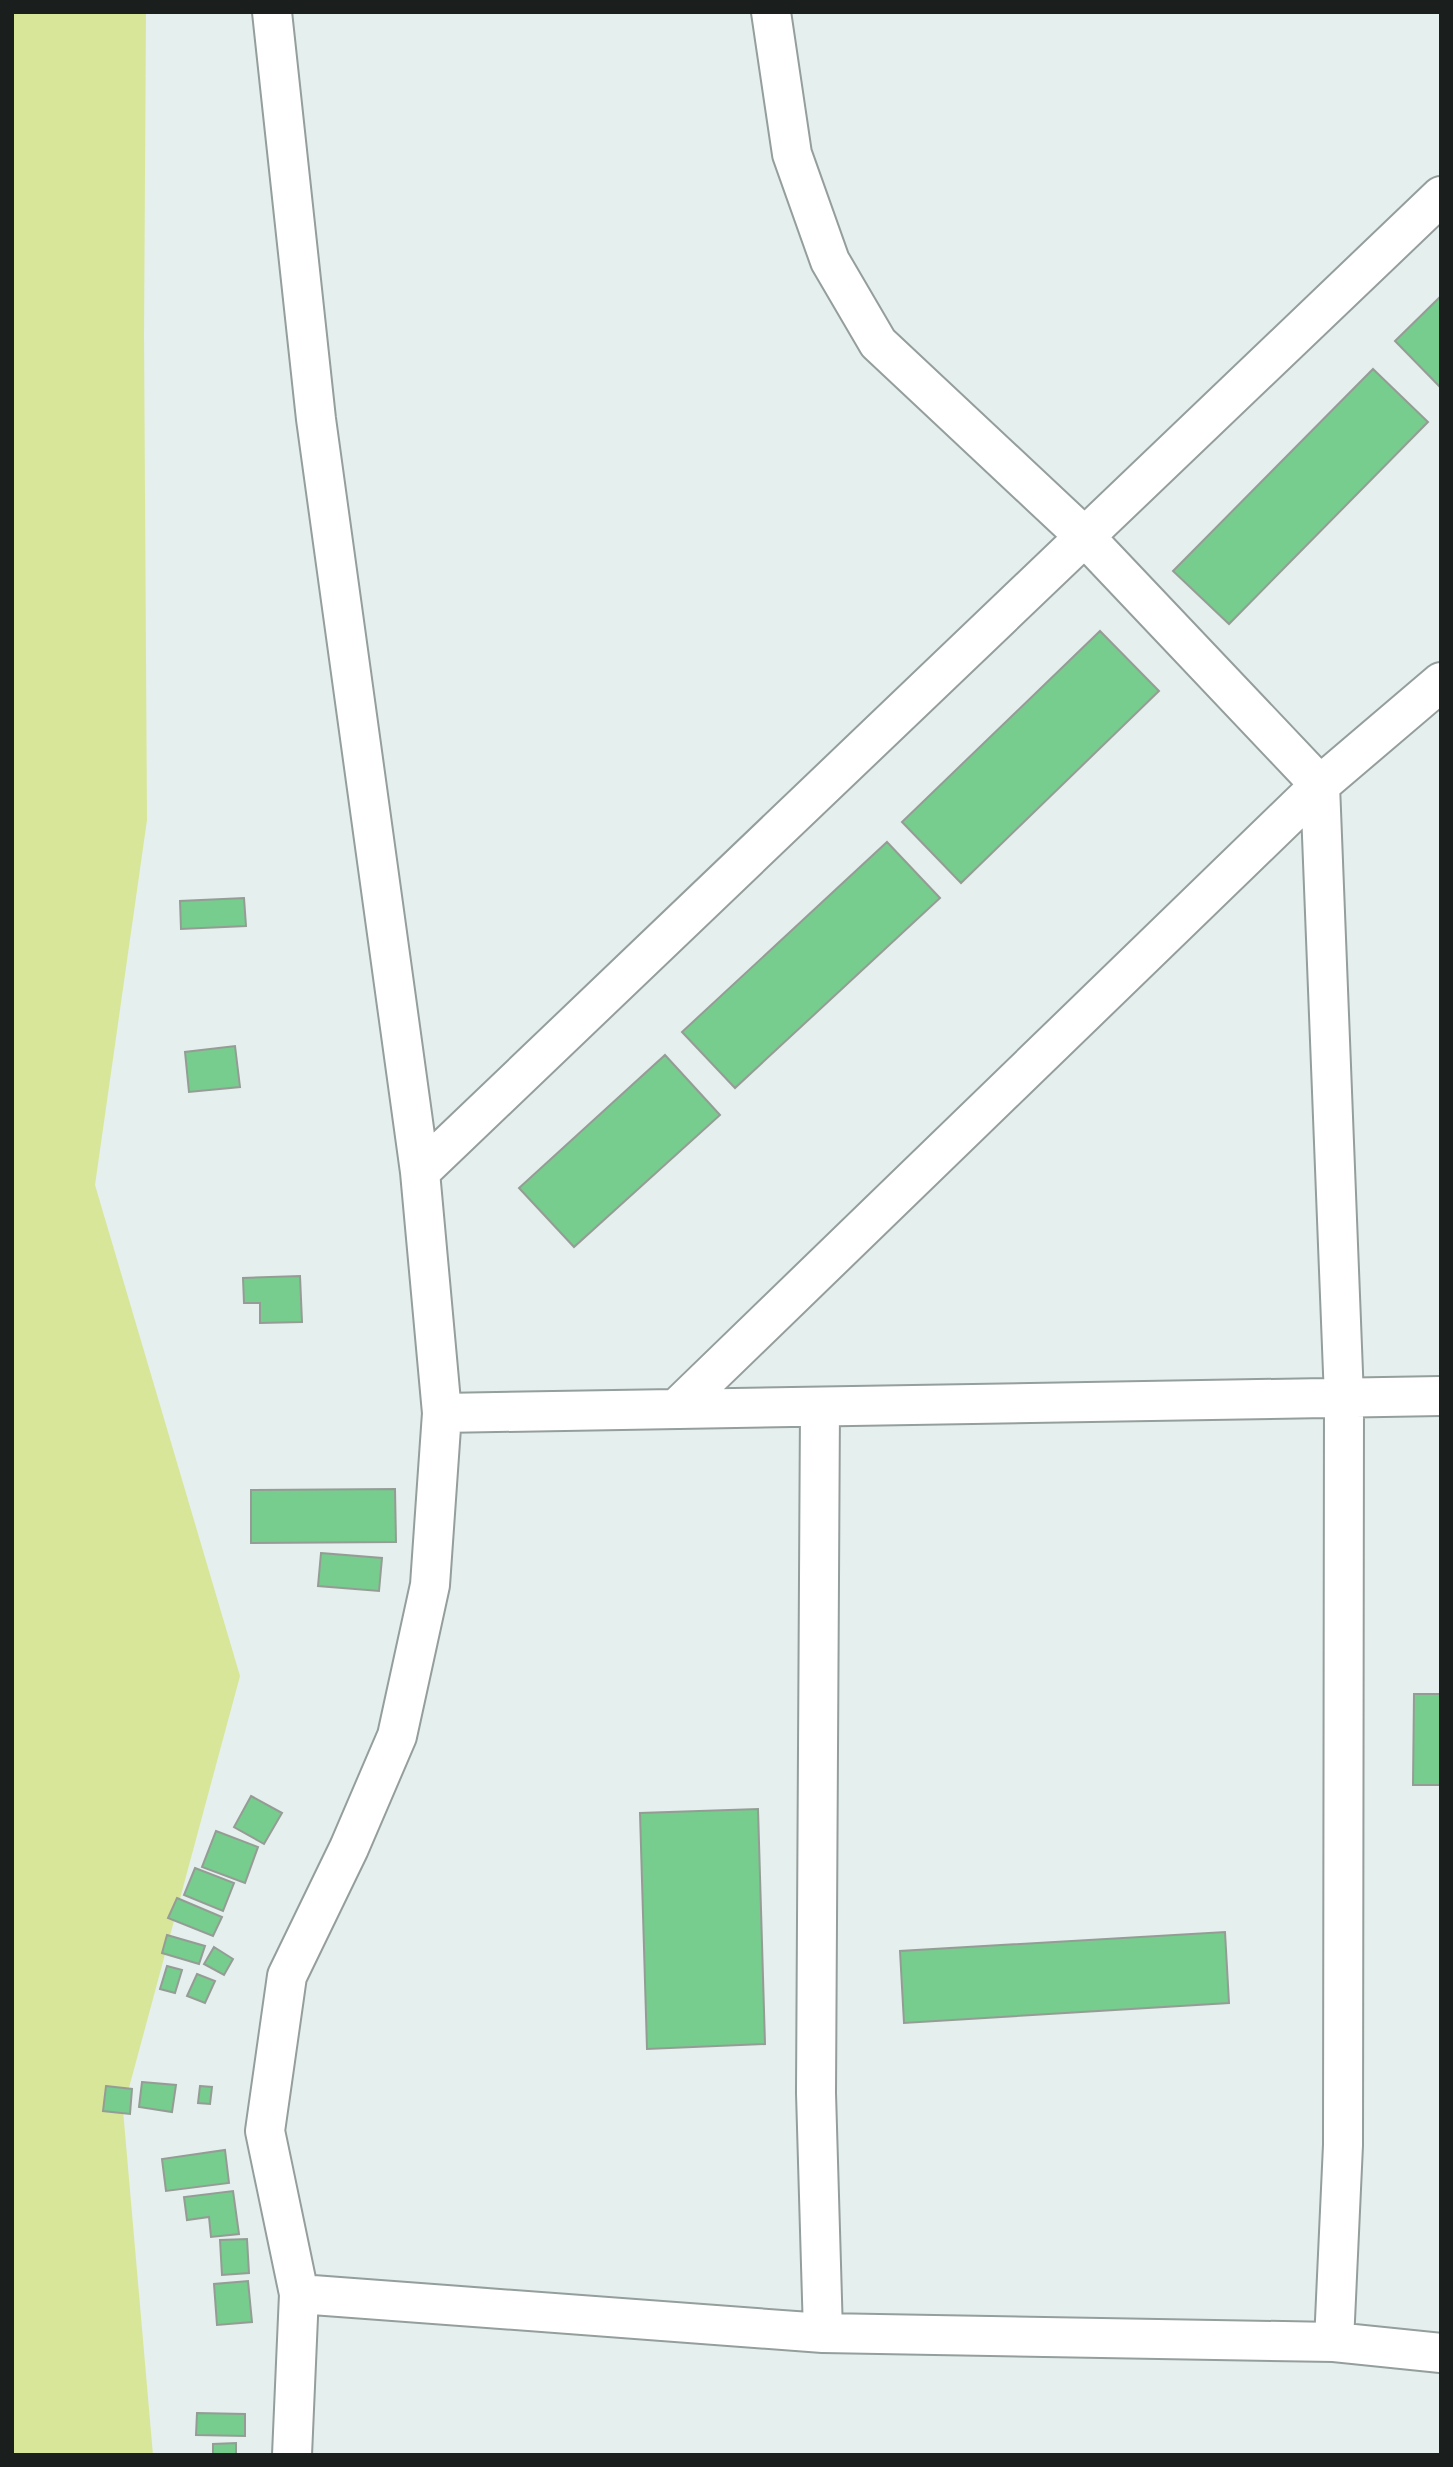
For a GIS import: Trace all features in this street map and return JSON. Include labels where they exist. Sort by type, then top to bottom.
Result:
[{"type":"street","points":[[272,12],[316,419],[421,1172],[442,1413],[430,1585],[397,1736],[349,1848],[287,1976],[265,2131],[299,2294],[292,2455]]},
{"type":"street","points":[[771,12],[792,154],[830,261],[878,344],[1085,537],[1320,785],[1344,1398],[1343,2145],[1334,2342]]},
{"type":"street","points":[[421,1172],[1441,196]]},
{"type":"street","points":[[676,1409],[1320,785],[1441,682]]},
{"type":"street","points":[[442,1413],[1441,1396]]},
{"type":"street","points":[[820,1406],[816,2093],[823,2333]]},
{"type":"street","points":[[299,2294],[823,2333],[1334,2342],[1441,2353]]},
{"type":"green space","points":[[12,12],[146,12],[144,335],[147,820],[95,1185],[240,1676],[123,2110],[153,2455],[12,2455]]},
{"type":"building","points":[[1441,296],[1441,388],[1395,341]]},
{"type":"building","points":[[1373,369],[1428,422],[1229,624],[1173,571]]},
{"type":"building","points":[[1100,631],[1159,691],[961,883],[902,822]]},
{"type":"building","points":[[887,842],[940,898],[735,1088],[682,1032]]},
{"type":"building","points":[[244,898],[246,926],[181,929],[180,901]]},
{"type":"building","points":[[235,1046],[240,1087],[189,1092],[185,1052]]},
{"type":"building","points":[[665,1055],[720,1115],[574,1247],[519,1188]]},
{"type":"building","points":[[300,1276],[302,1322],[260,1323],[260,1303],[244,1303],[243,1278]]},
{"type":"building","points":[[395,1489],[396,1542],[251,1543],[251,1490]]},
{"type":"building","points":[[321,1553],[382,1558],[379,1591],[318,1586]]},
{"type":"building","points":[[1414,1694],[1441,1694],[1441,1785],[1413,1785]]},
{"type":"building","points":[[251,1796],[282,1813],[264,1844],[234,1827]]},
{"type":"building","points":[[758,1809],[765,2044],[647,2049],[640,1813]]},
{"type":"building","points":[[216,1831],[258,1847],[245,1883],[202,1867]]},
{"type":"building","points":[[195,1868],[234,1883],[223,1911],[184,1895]]},
{"type":"building","points":[[177,1898],[222,1917],[213,1936],[168,1918]]},
{"type":"building","points":[[1225,1932],[1229,2003],[904,2023],[900,1951]]},
{"type":"building","points":[[167,1935],[205,1946],[199,1964],[162,1953]]},
{"type":"building","points":[[214,1947],[233,1959],[224,1975],[204,1964]]},
{"type":"building","points":[[167,1966],[182,1970],[175,1993],[160,1989]]},
{"type":"building","points":[[197,1974],[215,1981],[205,2003],[187,1996]]},
{"type":"building","points":[[142,2082],[176,2085],[172,2112],[139,2107]]},
{"type":"building","points":[[106,2086],[132,2089],[130,2114],[103,2111]]},
{"type":"building","points":[[200,2086],[212,2087],[210,2104],[198,2103]]},
{"type":"building","points":[[225,2150],[229,2183],[166,2191],[162,2159]]},
{"type":"building","points":[[233,2191],[239,2234],[211,2237],[209,2217],[187,2220],[184,2197]]},
{"type":"building","points":[[247,2239],[249,2273],[222,2275],[220,2240]]},
{"type":"building","points":[[248,2281],[252,2322],[217,2325],[214,2284]]},
{"type":"building","points":[[197,2413],[245,2414],[245,2436],[196,2435]]},
{"type":"building","points":[[236,2443],[236,2455],[213,2455],[213,2444]]}]
